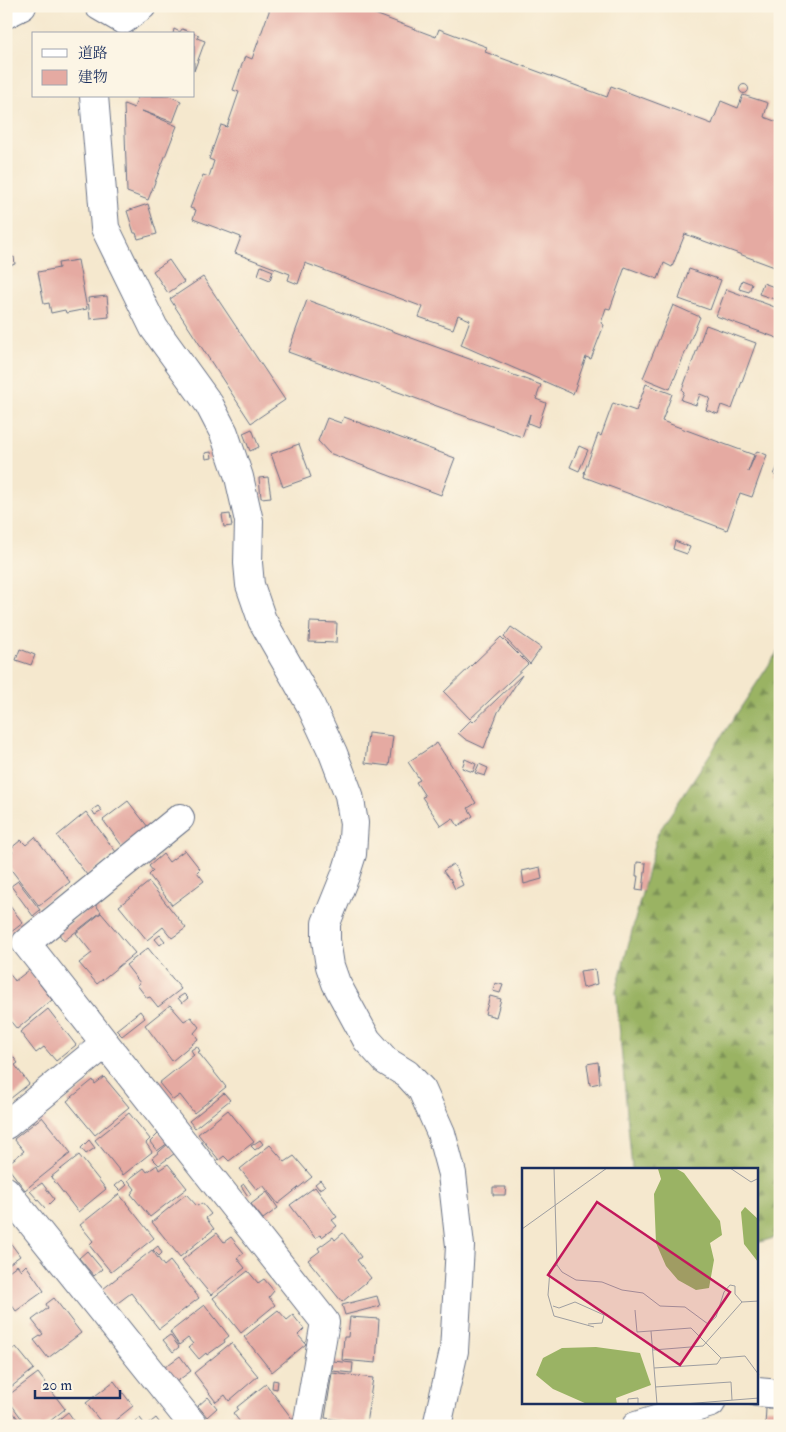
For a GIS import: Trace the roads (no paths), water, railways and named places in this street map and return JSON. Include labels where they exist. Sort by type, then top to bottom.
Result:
[{"type":"street","points":[[6,14],[22,6]]},
{"type":"street","points":[[99,6],[127,20]]},
{"type":"street","points":[[94,98],[106,228],[154,328],[209,404],[224,434],[239,477],[248,521],[250,585],[262,620],[310,704],[333,753],[349,795],[354,823],[352,854],[326,922],[326,940],[330,966],[336,983],[367,1040],[386,1061],[407,1074],[422,1090],[441,1133],[452,1174],[460,1246],[454,1351],[437,1426]]},
{"type":"street","points":[[180,818],[26,943],[325,1322],[307,1426]]},
{"type":"street","points":[[6,1125],[105,1044]]},
{"type":"street","points":[[6,1191],[194,1426]]},
{"type":"street","points":[[758,1392],[780,1394]]},
{"type":"street","points":[[636,1426],[708,1404]]}]
